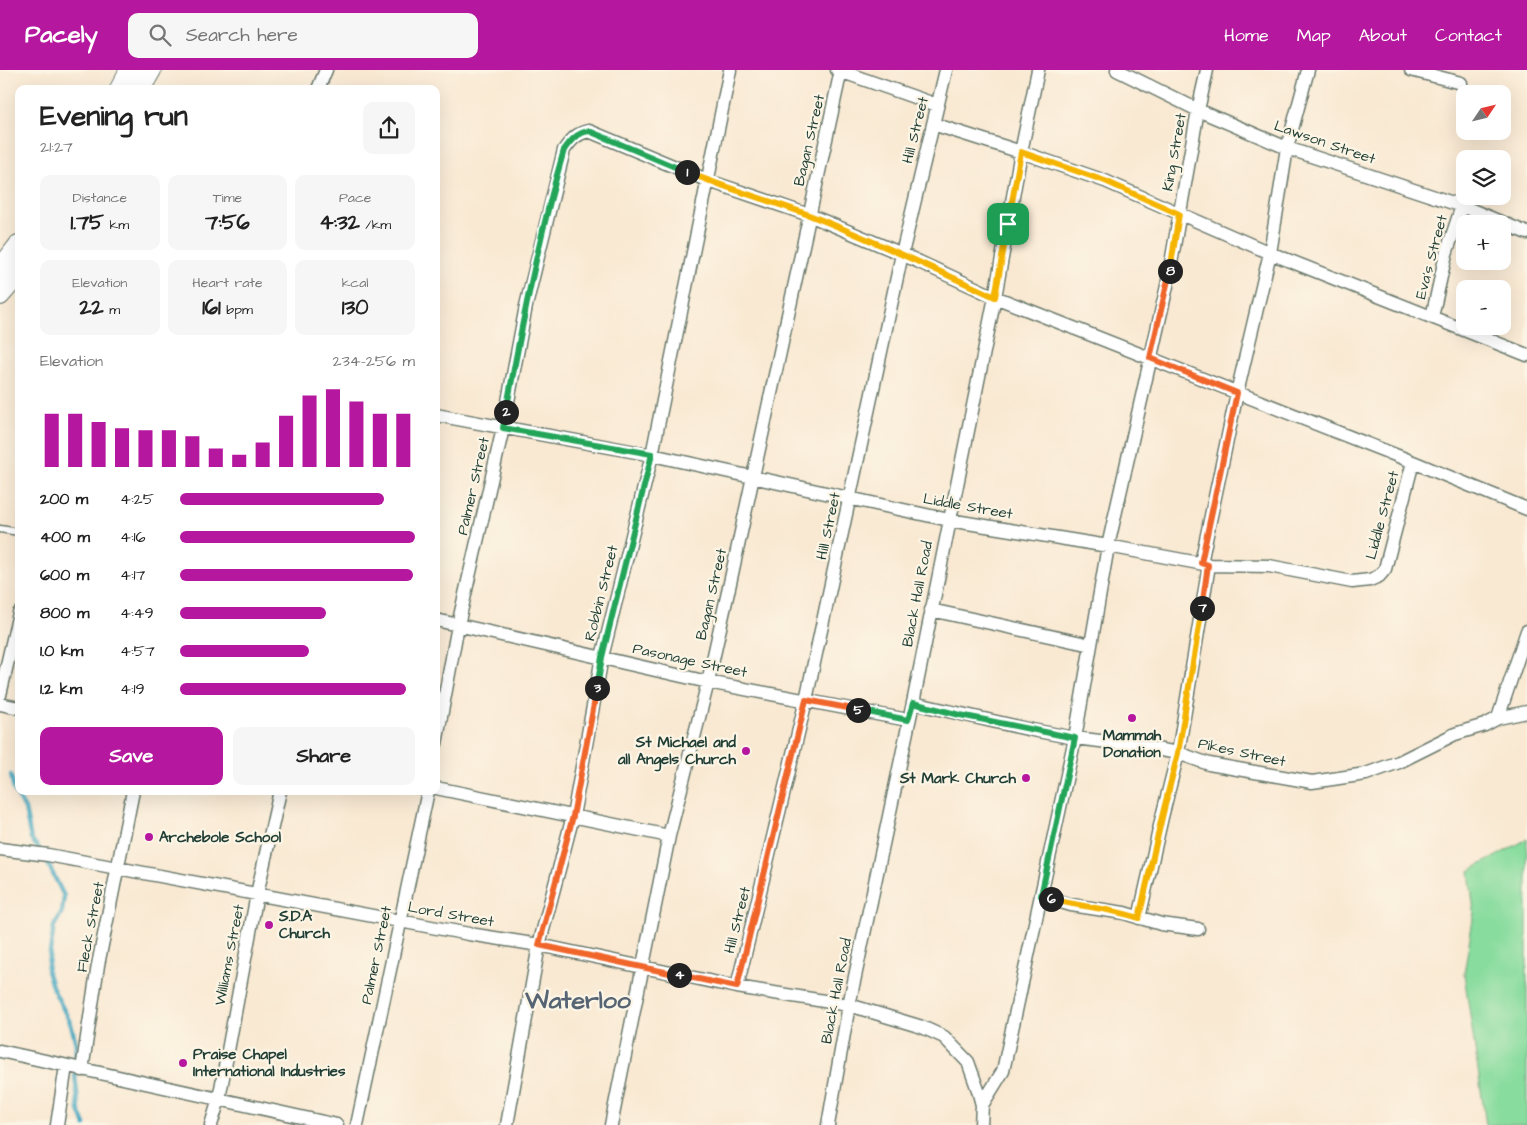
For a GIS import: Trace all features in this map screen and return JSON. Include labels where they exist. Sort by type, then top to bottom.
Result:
[{"type":"highway","points":[[122,85],[130,70]]},
{"type":"highway","points":[[142,85],[151,70]]},
{"type":"highway","points":[[0,270],[15,253]]},
{"type":"highway","points":[[0,295],[15,278]]},
{"type":"street","points":[[320,85],[326,70]]},
{"type":"street","name":"Robbin Street","points":[[507,1125],[539,945],[573,816],[602,657],[652,454],[709,181],[730,70]]},
{"type":"street","name":"Hill Street","points":[[737,987],[806,700],[902,254],[946,70]]},
{"type":"street","name":"Black Hall Road","points":[[828,1125],[848,1005],[913,703],[995,297],[1038,70]]},
{"type":"street","name":"Lawson Street","points":[[1117,70],[1198,110],[1287,148],[1462,206],[1527,234]]},
{"type":"street","name":"King Street","points":[[982,1105],[1003,1071],[1075,738],[1108,546],[1167,286],[1198,110],[1207,70]]},
{"type":"street","points":[[1139,918],[1178,753],[1205,564],[1237,393],[1270,253],[1287,148],[1308,70]]},
{"type":"street","points":[[1411,70],[1461,82]]},
{"type":"street","points":[[839,71],[937,105]]},
{"type":"street","name":"Bagan Street","points":[[611,1125],[669,836],[708,682],[839,71]]},
{"type":"street","points":[[933,124],[1105,181],[1270,253],[1527,355]]},
{"type":"street","name":"Palmer Street","points":[[440,722],[458,625],[503,428],[526,306],[564,150],[570,141],[581,132],[589,131],[709,181]]},
{"type":"street","points":[[709,181],[809,215],[902,254],[995,297],[1527,509]]},
{"type":"street","name":"Eva's Street","points":[[1432,317],[1446,254],[1462,206]]},
{"type":"street","name":"Liddle Street","points":[[440,416],[652,454],[753,478],[949,520],[1205,564],[1269,566],[1352,582],[1370,580],[1379,576],[1385,568],[1413,462]]},
{"type":"street","points":[[931,610],[1091,645]]},
{"type":"street","name":"Pasonage Street","points":[[440,621],[708,682],[908,720]]},
{"type":"street","points":[[0,696],[15,630]]},
{"type":"street","points":[[1498,718],[1527,631]]},
{"type":"street","name":"Pikes Street","points":[[913,703],[960,715],[1075,738],[1178,753],[1209,764],[1312,782],[1366,774],[1399,762],[1455,734],[1485,725],[1498,718],[1527,712]]},
{"type":"street","points":[[0,704],[15,707]]},
{"type":"street","points":[[440,789],[669,836]]},
{"type":"street","name":"Fleck Street","points":[[57,1125],[74,1068],[98,965],[132,795]]},
{"type":"street","name":"Williams Street","points":[[211,1125],[218,1099],[257,894],[279,795]]},
{"type":"street","name":"Palmer Street","points":[[357,1125],[427,795]]},
{"type":"street","name":"Lord Street","points":[[0,849],[43,854],[539,945],[737,987],[848,1005],[922,1027],[944,1037],[968,1062],[982,1105]]},
{"type":"street","points":[[1041,896],[1071,905],[1124,913],[1161,924],[1198,929]]},
{"type":"street","points":[[0,1051],[337,1125]]},
{"type":"street","points":[[981,1125],[982,1105]]},
{"type":"lane","points":[[0,529],[15,531]]},
{"type":"green space","points":[[1527,839],[1527,1125],[1486,1125],[1464,974],[1474,912],[1469,871]]},
{"type":"waterway","points":[[11,775],[15,792]]},
{"type":"waterway","points":[[17,795],[25,809],[31,839],[41,851]]},
{"type":"waterway","points":[[45,858],[64,896],[62,912],[54,926],[47,971],[53,989],[71,1024],[76,1044],[75,1075],[79,1110],[85,1125]]},
{"type":"place","name":"Mammah Donation","points":[[1132,718]]},
{"type":"place","name":"St Michael and all Angels Church","points":[[746,751]]},
{"type":"place","name":"St Mark Church","points":[[1026,778]]},
{"type":"place","name":"Archebole School","points":[[149,837]]},
{"type":"place","name":"S.D.A Church","points":[[269,925]]},
{"type":"place","name":"Praise Chapel International Industries","points":[[183,1063]]},
{"type":"district","name":"Waterloo","points":[[578,999]]},
{"type":"route","points":[[589,131],[709,181],[809,215],[902,254],[995,297],[1008,224],[1021,152],[1105,181],[1179,214],[1167,286],[1150,358],[1237,393],[1201,563],[1208,565],[1178,753],[1139,918],[1124,913],[1071,905],[1041,896],[1075,738],[960,715],[913,703],[908,720],[806,700],[737,987],[539,945],[573,816],[602,657],[652,454],[503,428],[526,306],[564,150],[570,141],[581,132],[589,131]]}]
